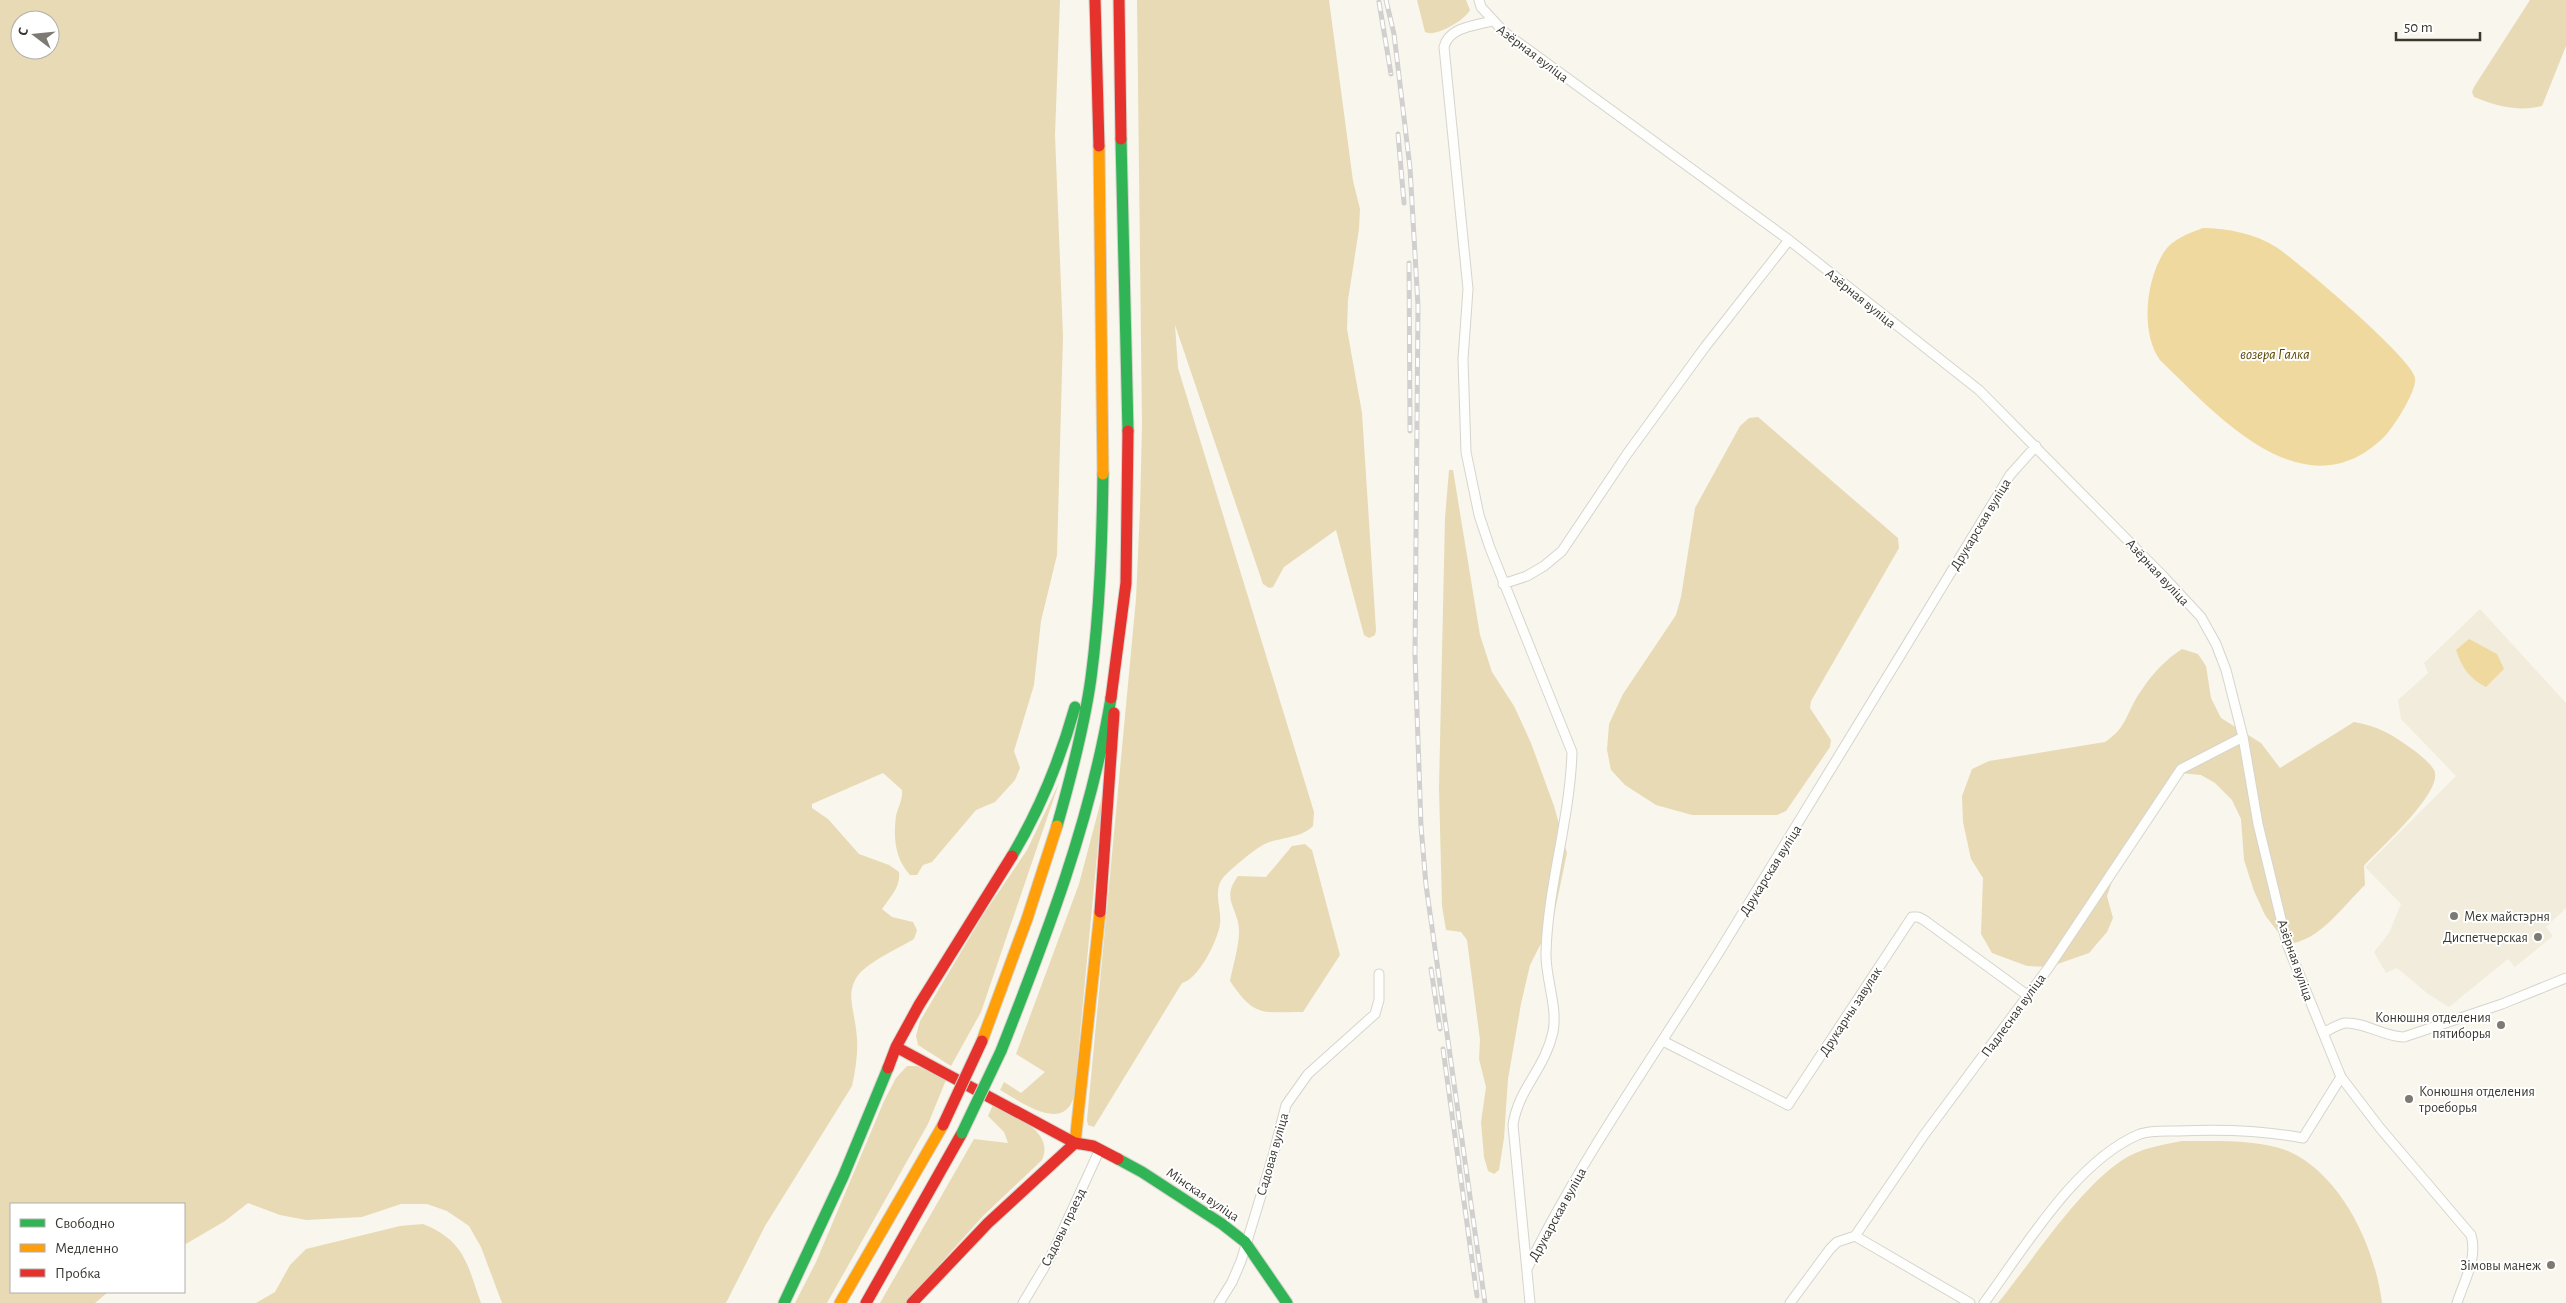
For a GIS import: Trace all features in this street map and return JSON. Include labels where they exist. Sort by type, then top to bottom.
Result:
[{"type":"main road","points":[[840,1303],[942,1125],[982,1041],[1038,887],[1071,775],[1086,710],[1093,660],[1102,541],[1104,380],[1095,0]]},
{"type":"main road","points":[[912,1303],[988,1222],[1075,1144],[1096,962],[1125,577],[1128,422],[1119,0]]},
{"type":"main road","points":[[784,1303],[843,1177],[896,1047],[939,969],[1012,859],[1054,774],[1070,728],[1098,594]]},
{"type":"main road","points":[[866,1303],[962,1133],[1001,1051],[1026,989],[1070,867],[1106,729],[1119,653]]},
{"type":"main road","name":"Мінская вуліца","points":[[896,1047],[1075,1144],[1093,1146],[1100,1149],[1174,1191],[1245,1242],[1287,1303]]},
{"type":"street","name":"Азёрная вуліца","points":[[1479,0],[1492,21],[1504,32],[1789,240],[1979,390],[2036,446],[2201,617],[2216,644],[2226,670],[2243,738],[2258,824],[2287,944],[2342,1077],[2380,1128],[2471,1235],[2475,1245],[2474,1255],[2457,1303]]},
{"type":"street","points":[[1492,21],[1453,32],[1446,37],[1444,47],[1468,289],[1463,359],[1466,452],[1479,515],[1504,584],[1572,752],[1571,779],[1553,885],[1546,952],[1554,1028],[1547,1054],[1521,1096],[1515,1112],[1513,1125],[1516,1180],[1528,1267]]},
{"type":"street","points":[[1504,584],[1528,576],[1544,566],[1562,550],[1627,454],[1699,354],[1789,240]]},
{"type":"street","name":"Друкарская вуліца","points":[[1530,1303],[1528,1267],[1552,1217],[1803,817],[2010,475],[2036,446]]},
{"type":"street","name":"Падлесная вуліца","points":[[1855,1236],[1924,1135],[2028,995],[2181,769],[2243,738]]},
{"type":"street","name":"Друкарны завулак","points":[[1664,1040],[1788,1105],[1912,917],[1924,920],[2028,995]]},
{"type":"street","name":"Садовая вуліца","points":[[1219,1303],[1232,1282],[1241,1261],[1245,1242],[1273,1156],[1286,1105],[1308,1074],[1375,1014],[1379,1000],[1379,974]]},
{"type":"street","points":[[2323,1033],[2345,1024],[2370,1028],[2395,1037],[2404,1037],[2502,1004],[2566,978]]},
{"type":"street","points":[[1984,1303],[2066,1192],[2095,1164],[2122,1144],[2142,1134],[2172,1131],[2245,1131],[2303,1138],[2342,1077]]},
{"type":"street","name":"Садовы праезд","points":[[1023,1303],[1050,1256],[1100,1149]]},
{"type":"street","points":[[1790,1303],[1830,1249],[1837,1242],[1855,1236],[1970,1303]]},
{"type":"shaded area","points":[[0,0],[1060,0],[1055,135],[1063,336],[1057,555],[1041,621],[1034,685],[1014,751],[1020,768],[1015,780],[995,802],[976,810],[932,862],[923,865],[917,875],[910,875],[905,869],[896,847],[895,824],[902,790],[883,773],[812,804],[812,808],[828,819],[859,854],[889,865],[899,872],[897,887],[882,909],[892,917],[913,922],[917,930],[914,939],[870,964],[859,974],[855,981],[851,994],[857,1036],[857,1051],[852,1086],[765,1226],[726,1303],[502,1303],[481,1247],[469,1226],[447,1211],[427,1204],[401,1204],[362,1217],[306,1220],[280,1215],[248,1203],[225,1221],[185,1244],[185,1203],[10,1203],[10,1293],[107,1293],[95,1303],[0,1303]]},
{"type":"shaded area","points":[[1137,0],[1329,0],[1353,181],[1360,209],[1359,229],[1348,300],[1347,329],[1362,413],[1376,630],[1375,635],[1369,638],[1364,635],[1336,530],[1284,567],[1273,587],[1269,588],[1263,584],[1175,325],[1178,368],[1314,812],[1313,826],[1303,833],[1263,845],[1243,859],[1222,879],[1218,890],[1220,924],[1211,949],[1201,967],[1194,975],[1182,983],[1094,1127],[1088,1125],[1087,1120],[1136,599],[1140,509],[1142,425]]},
{"type":"shaded area","points":[[1417,0],[1466,0],[1470,10],[1449,27],[1430,33],[1425,32]]},
{"type":"shaded area","points":[[2530,0],[2566,0],[2566,46],[2542,106],[2533,108],[2508,107],[2474,97],[2472,92],[2474,87]]},
{"type":"shaded area","points":[[1758,417],[1898,538],[1899,548],[1811,701],[1810,708],[1831,740],[1830,747],[1786,811],[1777,815],[1692,815],[1656,805],[1625,785],[1611,770],[1607,750],[1609,724],[1623,694],[1676,615],[1681,597],[1695,508],[1740,426],[1749,418]]},
{"type":"shaded area","points":[[1449,470],[1453,470],[1480,635],[1492,672],[1514,706],[1531,743],[1554,806],[1567,853],[1553,920],[1530,965],[1521,1004],[1508,1079],[1504,1138],[1499,1170],[1494,1174],[1488,1171],[1484,1157],[1481,1122],[1486,1087],[1479,1059],[1480,1040],[1467,940],[1461,932],[1446,930],[1442,906],[1439,788],[1445,518]]},
{"type":"shaded area","points":[[2480,609],[2566,703],[2566,908],[2546,927],[2553,936],[2515,967],[2508,959],[2449,1007],[2428,994],[2397,968],[2386,973],[2374,952],[2389,933],[2401,904],[2365,867],[2456,776],[2401,719],[2398,700],[2428,673],[2424,663]]},
{"type":"shaded area","points":[[2182,649],[2198,654],[2206,666],[2211,698],[2221,718],[2261,743],[2280,768],[2354,722],[2371,726],[2392,735],[2430,764],[2434,770],[2435,779],[2430,792],[2408,820],[2364,866],[2365,885],[2320,930],[2299,942],[2287,944],[2265,915],[2254,891],[2244,860],[2241,819],[2232,800],[2215,783],[2201,775],[2180,773],[2123,850],[2107,896],[2113,918],[2107,932],[2089,953],[2049,967],[2027,966],[1992,953],[1981,934],[1983,878],[1971,859],[1963,822],[1962,796],[1972,769],[1989,761],[2105,742],[2123,725],[2136,699],[2154,673]]},
{"type":"shaded area","points":[[1059,783],[981,1012],[951,1066],[918,1045],[916,1036],[920,1021],[983,915],[1027,850]]},
{"type":"shaded area","points":[[1103,793],[1074,1096],[1069,1107],[1061,1113],[1052,1114],[1030,1107],[1000,1090],[1004,1082],[1021,1093],[1045,1072],[1016,1054],[1079,884]]},
{"type":"shaded area","points":[[1305,844],[1312,850],[1340,955],[1303,1012],[1268,1012],[1253,1007],[1230,981],[1239,937],[1238,923],[1230,898],[1231,891],[1238,876],[1266,877],[1292,846]]},
{"type":"shaded area","points":[[907,1066],[917,1066],[946,1080],[928,1124],[827,1303],[795,1303],[816,1262],[884,1101],[896,1078]]},
{"type":"shaded area","points":[[993,1105],[1021,1120],[1038,1133],[1043,1141],[1042,1160],[983,1216],[905,1303],[880,1303],[974,1139],[1008,1143],[1004,1132],[988,1116]]},
{"type":"shaded area","points":[[2182,1141],[2264,1144],[2288,1151],[2307,1162],[2340,1195],[2353,1215],[2372,1259],[2382,1303],[1998,1303],[2056,1227],[2088,1190],[2105,1174],[2121,1161],[2136,1153]]},
{"type":"shaded area","points":[[423,1224],[448,1238],[463,1255],[481,1303],[256,1303],[275,1292],[290,1265],[306,1249],[400,1226]]},
{"type":"water","name":"возера Галка","points":[[2203,228],[2241,233],[2268,242],[2276,247],[2353,311],[2409,367],[2415,378],[2415,384],[2398,418],[2384,437],[2354,458],[2323,466],[2293,461],[2263,448],[2235,429],[2160,360],[2150,336],[2148,321],[2148,306],[2153,277],[2167,247],[2182,237]]},
{"type":"water","points":[[2469,639],[2497,654],[2504,669],[2486,687],[2467,672],[2456,650]]},
{"type":"railway","points":[[1386,0],[1394,34],[1410,168],[1418,306],[1415,655],[1421,826],[1426,885],[1485,1303]]},
{"type":"railway","points":[[1379,2],[1391,74]]},
{"type":"railway","points":[[1398,134],[1404,203]]},
{"type":"railway","points":[[1409,263],[1410,431]]},
{"type":"railway","points":[[1431,969],[1440,1029]]},
{"type":"railway","points":[[1443,1049],[1477,1296]]},
{"type":"traffic: fast","points":[[1121,139],[1128,431]]},
{"type":"traffic: fast","points":[[1057,826],[1077,752],[1091,678],[1097,627],[1103,474]]},
{"type":"traffic: fast","points":[[1001,1051],[1065,878],[1092,789],[1111,698]]},
{"type":"traffic: fast","points":[[1012,856],[1032,820],[1048,784],[1063,746],[1075,707]]},
{"type":"traffic: fast","points":[[962,1133],[1001,1051]]},
{"type":"traffic: fast","points":[[784,1303],[843,1177],[888,1068]]},
{"type":"traffic: fast","points":[[1118,1159],[1142,1172],[1222,1224],[1245,1242],[1287,1303]]},
{"type":"traffic: slow","points":[[1099,146],[1103,474]]},
{"type":"traffic: slow","points":[[982,1041],[1027,919],[1057,826]]},
{"type":"traffic: slow","points":[[1075,1143],[1100,912]]},
{"type":"traffic: slow","points":[[840,1303],[943,1125]]},
{"type":"traffic: jam","points":[[1095,0],[1099,146]]},
{"type":"traffic: jam","points":[[1119,0],[1121,139]]},
{"type":"traffic: jam","points":[[1111,698],[1126,583],[1128,431]]},
{"type":"traffic: jam","points":[[1100,912],[1114,713]]},
{"type":"traffic: jam","points":[[896,1047],[919,1005],[1012,856]]},
{"type":"traffic: jam","points":[[943,1125],[982,1041]]},
{"type":"traffic: jam","points":[[888,1068],[896,1047],[1075,1143],[1093,1146],[1118,1159]]},
{"type":"traffic: jam","points":[[866,1303],[962,1133]]},
{"type":"traffic: jam","points":[[912,1303],[988,1223],[1075,1143]]},
{"type":"place","name":"Мех майстэрня","points":[[2454,916]]},
{"type":"place","name":"Диспетчерская","points":[[2538,937]]},
{"type":"place","name":"Конюшня отделения пятиборья","points":[[2501,1025]]},
{"type":"place","name":"Конюшня отделения троеборья","points":[[2409,1099]]},
{"type":"place","name":"Зімовы манеж","points":[[2551,1265]]}]
